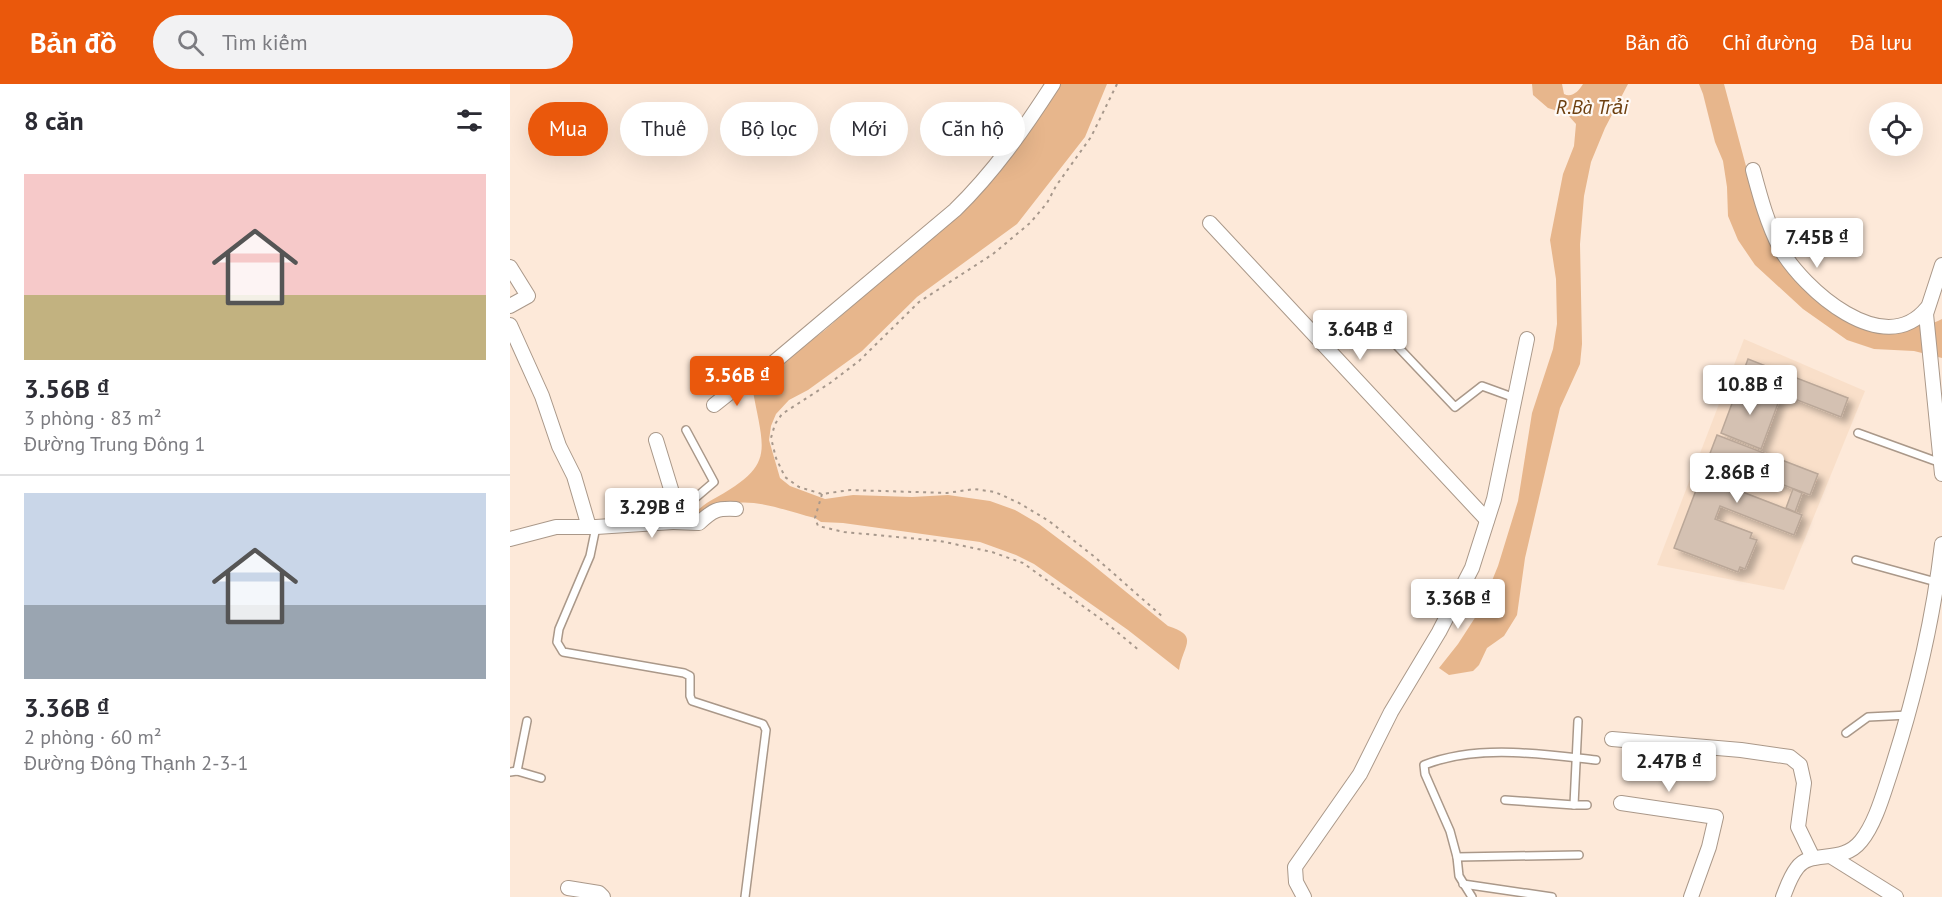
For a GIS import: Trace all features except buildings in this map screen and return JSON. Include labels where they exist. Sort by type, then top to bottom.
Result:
[{"type":"street","points":[[714,405],[738,386],[748,383],[776,360],[918,242],[980,185],[1053,84]]},
{"type":"street","points":[[1753,170],[1766,218],[1781,249],[1809,285],[1823,298],[1859,320],[1874,325],[1903,324],[1926,311]]},
{"type":"street","points":[[1210,223],[1487,520]]},
{"type":"street","points":[[1942,265],[1926,311],[1942,468]]},
{"type":"street","points":[[510,267],[528,296],[510,306]]},
{"type":"street","points":[[510,325],[542,396],[559,446],[574,476],[592,527]]},
{"type":"street","points":[[1304,897],[1296,882],[1295,867],[1360,774],[1391,712],[1439,632],[1472,568],[1494,499],[1527,339]]},
{"type":"street","points":[[656,440],[676,517]]},
{"type":"street","points":[[510,539],[556,527],[592,527],[676,517],[699,523],[714,510],[735,509]]},
{"type":"street","points":[[1783,897],[1797,867],[1813,858],[1832,857],[1853,850],[1862,840],[1880,802],[1909,715],[1927,633],[1942,544]]},
{"type":"street","points":[[1927,633],[1942,634]]},
{"type":"street","points":[[1611,739],[1790,757],[1800,765],[1804,783],[1798,827],[1813,858]]},
{"type":"street","points":[[1621,802],[1716,817],[1709,847],[1691,897]]},
{"type":"street","points":[[1832,857],[1896,897]]},
{"type":"street","points":[[568,888],[599,893],[603,897]]},
{"type":"lane","points":[[1381,329],[1455,406],[1482,386],[1515,398]]},
{"type":"lane","points":[[676,517],[714,482],[686,430]]},
{"type":"lane","points":[[1858,434],[1942,468]]},
{"type":"lane","points":[[592,527],[590,556],[559,629],[557,642],[563,652],[684,673],[690,676],[692,701],[763,724],[766,730],[745,897]]},
{"type":"lane","points":[[1857,560],[1936,582]]},
{"type":"lane","points":[[1846,733],[1868,717],[1909,715]]},
{"type":"lane","points":[[527,721],[514,771],[541,778]]},
{"type":"lane","points":[[1574,805],[1578,721]]},
{"type":"lane","points":[[1471,897],[1459,876],[1450,831],[1425,774],[1424,765],[1450,756],[1469,753],[1511,753],[1596,760]]},
{"type":"lane","points":[[1505,800],[1587,805]]},
{"type":"lane","points":[[1457,857],[1579,855]]},
{"type":"lane","points":[[1463,884],[1552,897]]},
{"type":"path","points":[[1117,84],[1091,137],[1056,186],[1047,203],[1030,223],[993,254],[919,302],[859,361],[782,414],[775,424],[771,438],[776,458],[785,477],[799,487],[822,494],[850,490],[947,493],[975,489],[995,492],[1019,503],[1049,522],[1096,558],[1164,618]]},
{"type":"path","points":[[822,494],[815,518],[818,526],[844,532],[940,541],[993,552],[1023,563],[1140,651]]},
{"type":"shaded area","points":[[1744,339],[1865,391],[1784,590],[1657,565]]},
{"type":"water","points":[[1060,84],[1107,84],[1085,137],[1017,224],[917,297],[862,351],[808,390],[789,400],[776,414],[769,440],[780,478],[790,486],[825,499],[853,495],[912,497],[948,495],[990,501],[1015,510],[1039,524],[1088,561],[1168,626],[1184,634],[1187,642],[1179,670],[1128,630],[1034,564],[980,542],[821,522],[815,518],[754,503],[717,507],[698,521],[687,517],[747,477],[756,466],[761,455],[762,443],[752,386],[825,330],[980,194],[1010,156],[1025,156],[1025,137]]},
{"type":"water","name":"R.Bà Trải","points":[[1532,84],[1562,84],[1564,94],[1570,95],[1583,84],[1628,84],[1605,128],[1591,162],[1584,196],[1580,244],[1582,344],[1580,364],[1560,408],[1525,558],[1517,615],[1504,636],[1487,648],[1479,665],[1473,671],[1449,675],[1439,668],[1480,610],[1498,566],[1518,501],[1532,413],[1553,349],[1557,324],[1556,279],[1550,240],[1563,174],[1574,146],[1576,124],[1567,114],[1548,108],[1533,95]]},
{"type":"water","points":[[1699,84],[1724,84],[1758,211],[1834,312],[1903,326],[1930,324],[1942,319],[1942,358],[1914,351],[1874,349],[1847,340],[1803,309],[1755,265],[1738,240],[1728,216],[1723,161],[1715,142]]}]
